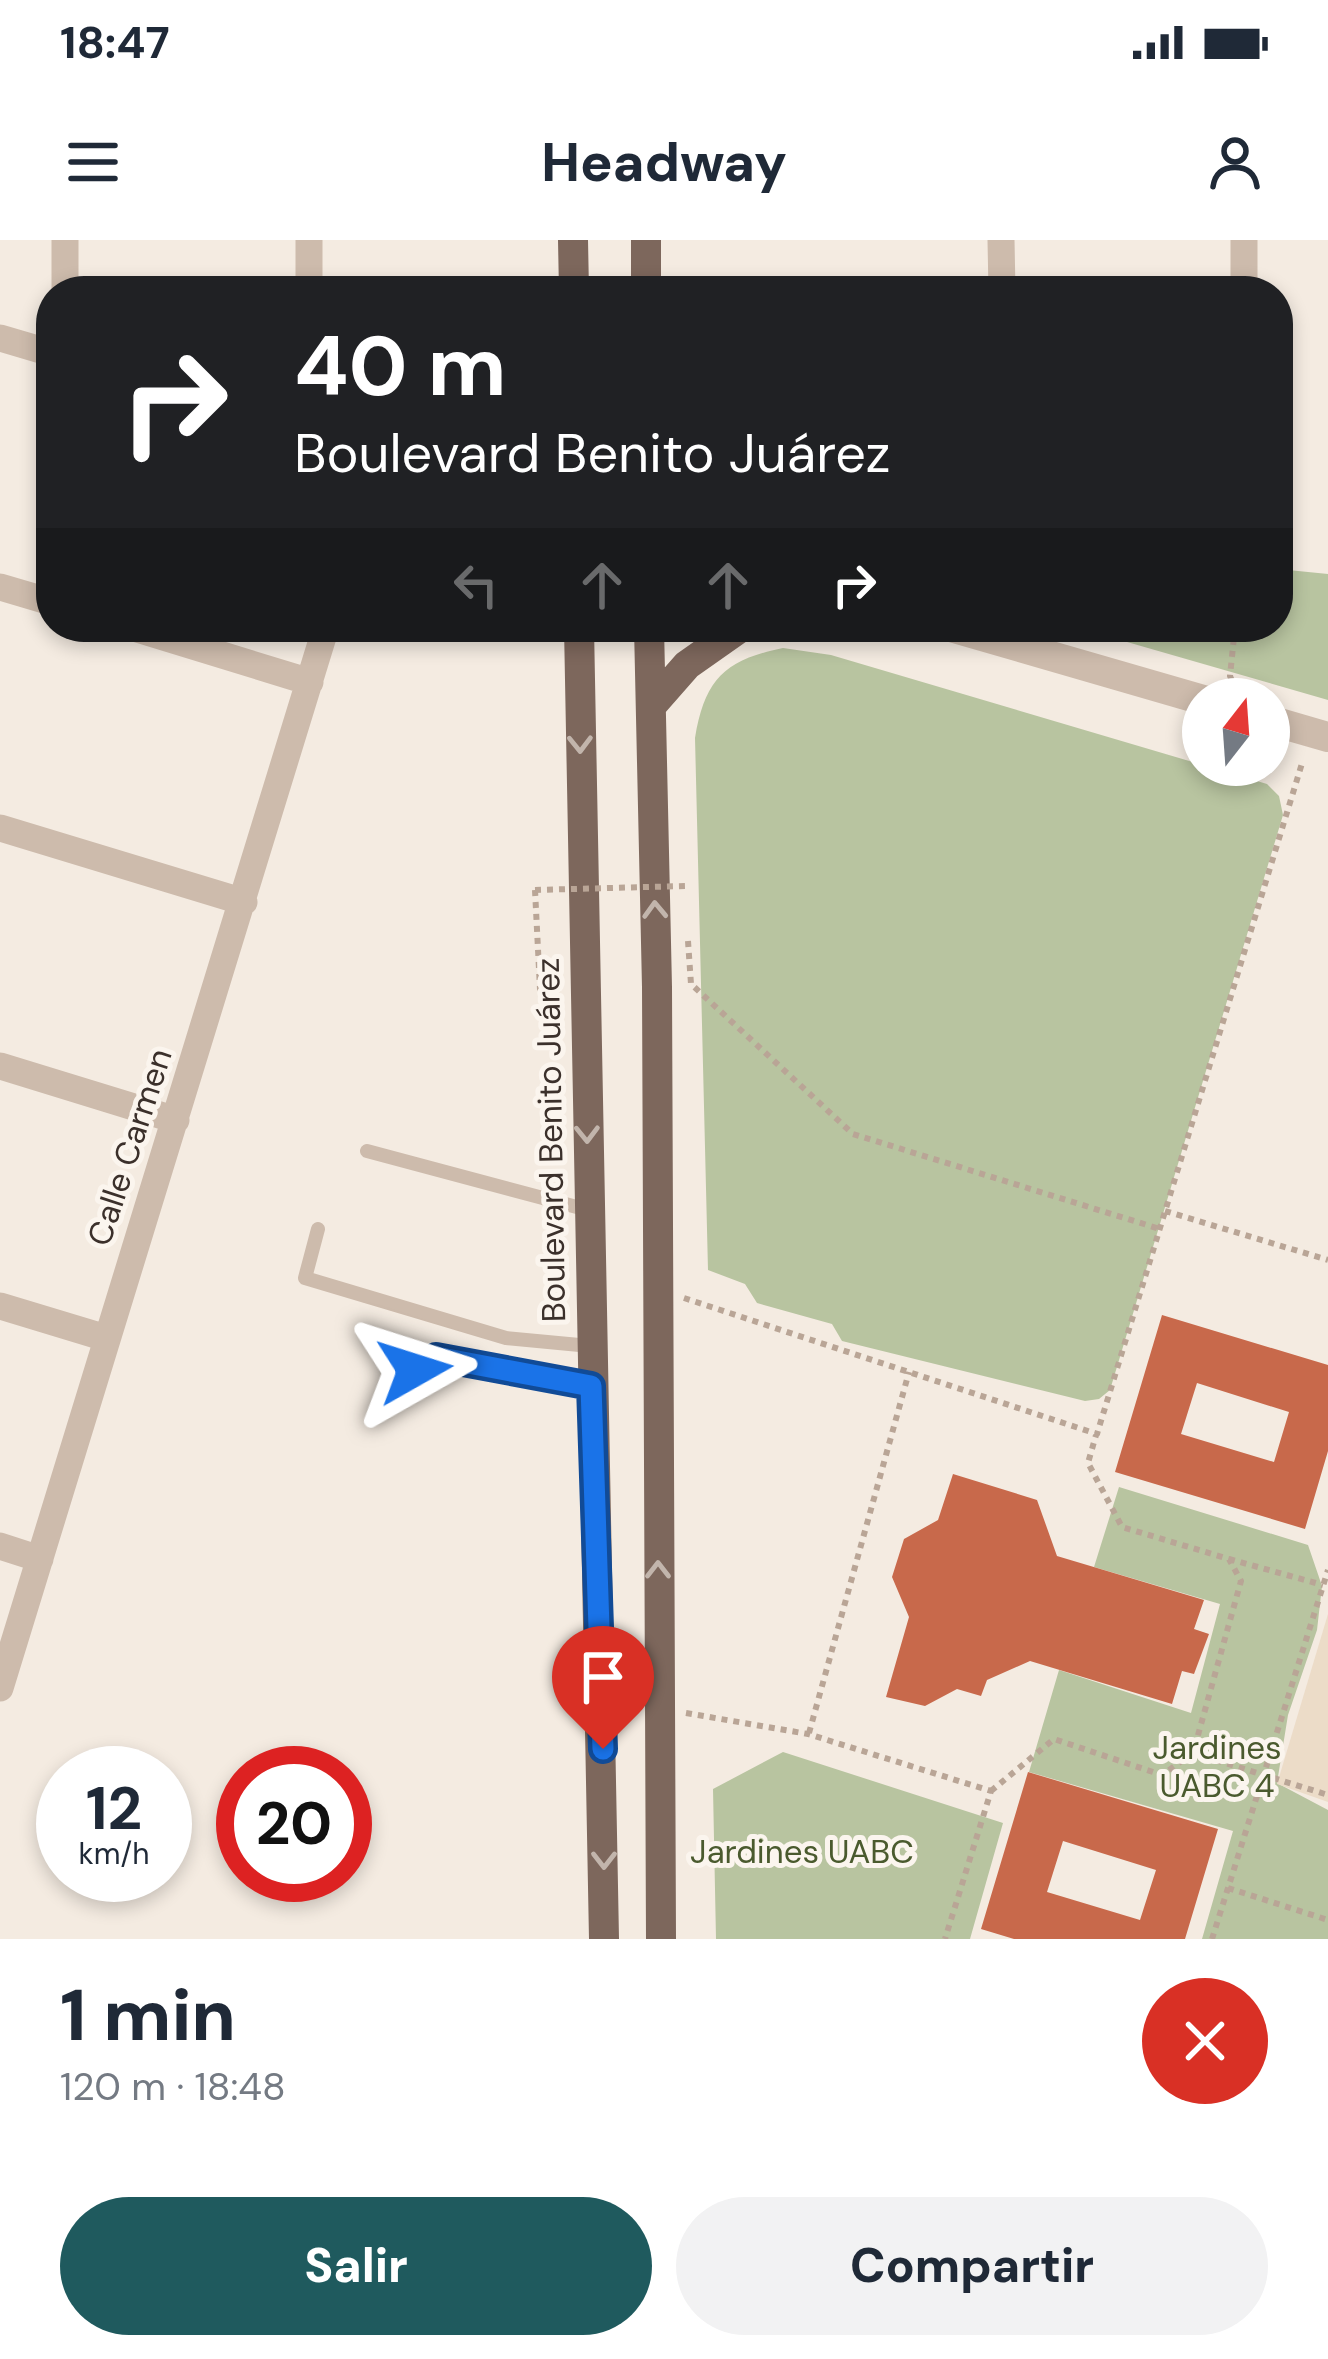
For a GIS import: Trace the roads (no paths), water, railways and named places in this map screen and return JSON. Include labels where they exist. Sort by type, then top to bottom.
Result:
[{"type":"main road","points":[[573,240],[574,276]]},
{"type":"main road","points":[[646,240],[646,276]]},
{"type":"main road","name":"Boulevard Benito Juárez","points":[[579,642],[604,1939]]},
{"type":"main road","points":[[649,642],[657,987],[661,1939]]},
{"type":"main road","points":[[651,706],[687,665],[720,642]]},
{"type":"street","points":[[65,240],[65,276]]},
{"type":"street","points":[[309,240],[309,276]]},
{"type":"street","points":[[1001,240],[1002,276]]},
{"type":"street","points":[[1244,240],[1244,276]]},
{"type":"street","points":[[0,338],[36,348]]},
{"type":"street","points":[[0,587],[36,598]]},
{"type":"street","points":[[180,642],[310,682]]},
{"type":"street","name":"Calle Carmen","points":[[0,1688],[322,642]]},
{"type":"street","points":[[1003,642],[1182,694]]},
{"type":"street","points":[[1290,726],[1320,735]]},
{"type":"street","points":[[0,828],[244,902]]},
{"type":"street","points":[[0,1066],[176,1120]]},
{"type":"street","points":[[0,1306],[106,1339]]},
{"type":"street","points":[[0,1546],[40,1558]]},
{"type":"lane","points":[[367,1151],[588,1210]]},
{"type":"lane","points":[[318,1229],[305,1277],[506,1338],[590,1346]]},
{"type":"lane","points":[[394,1384],[436,1357],[591,1386]]},
{"type":"park label","name":"Jardines UABC 4","points":[[1217,1766]]},
{"type":"park label","name":"Jardines UABC","points":[[802,1851]]}]
